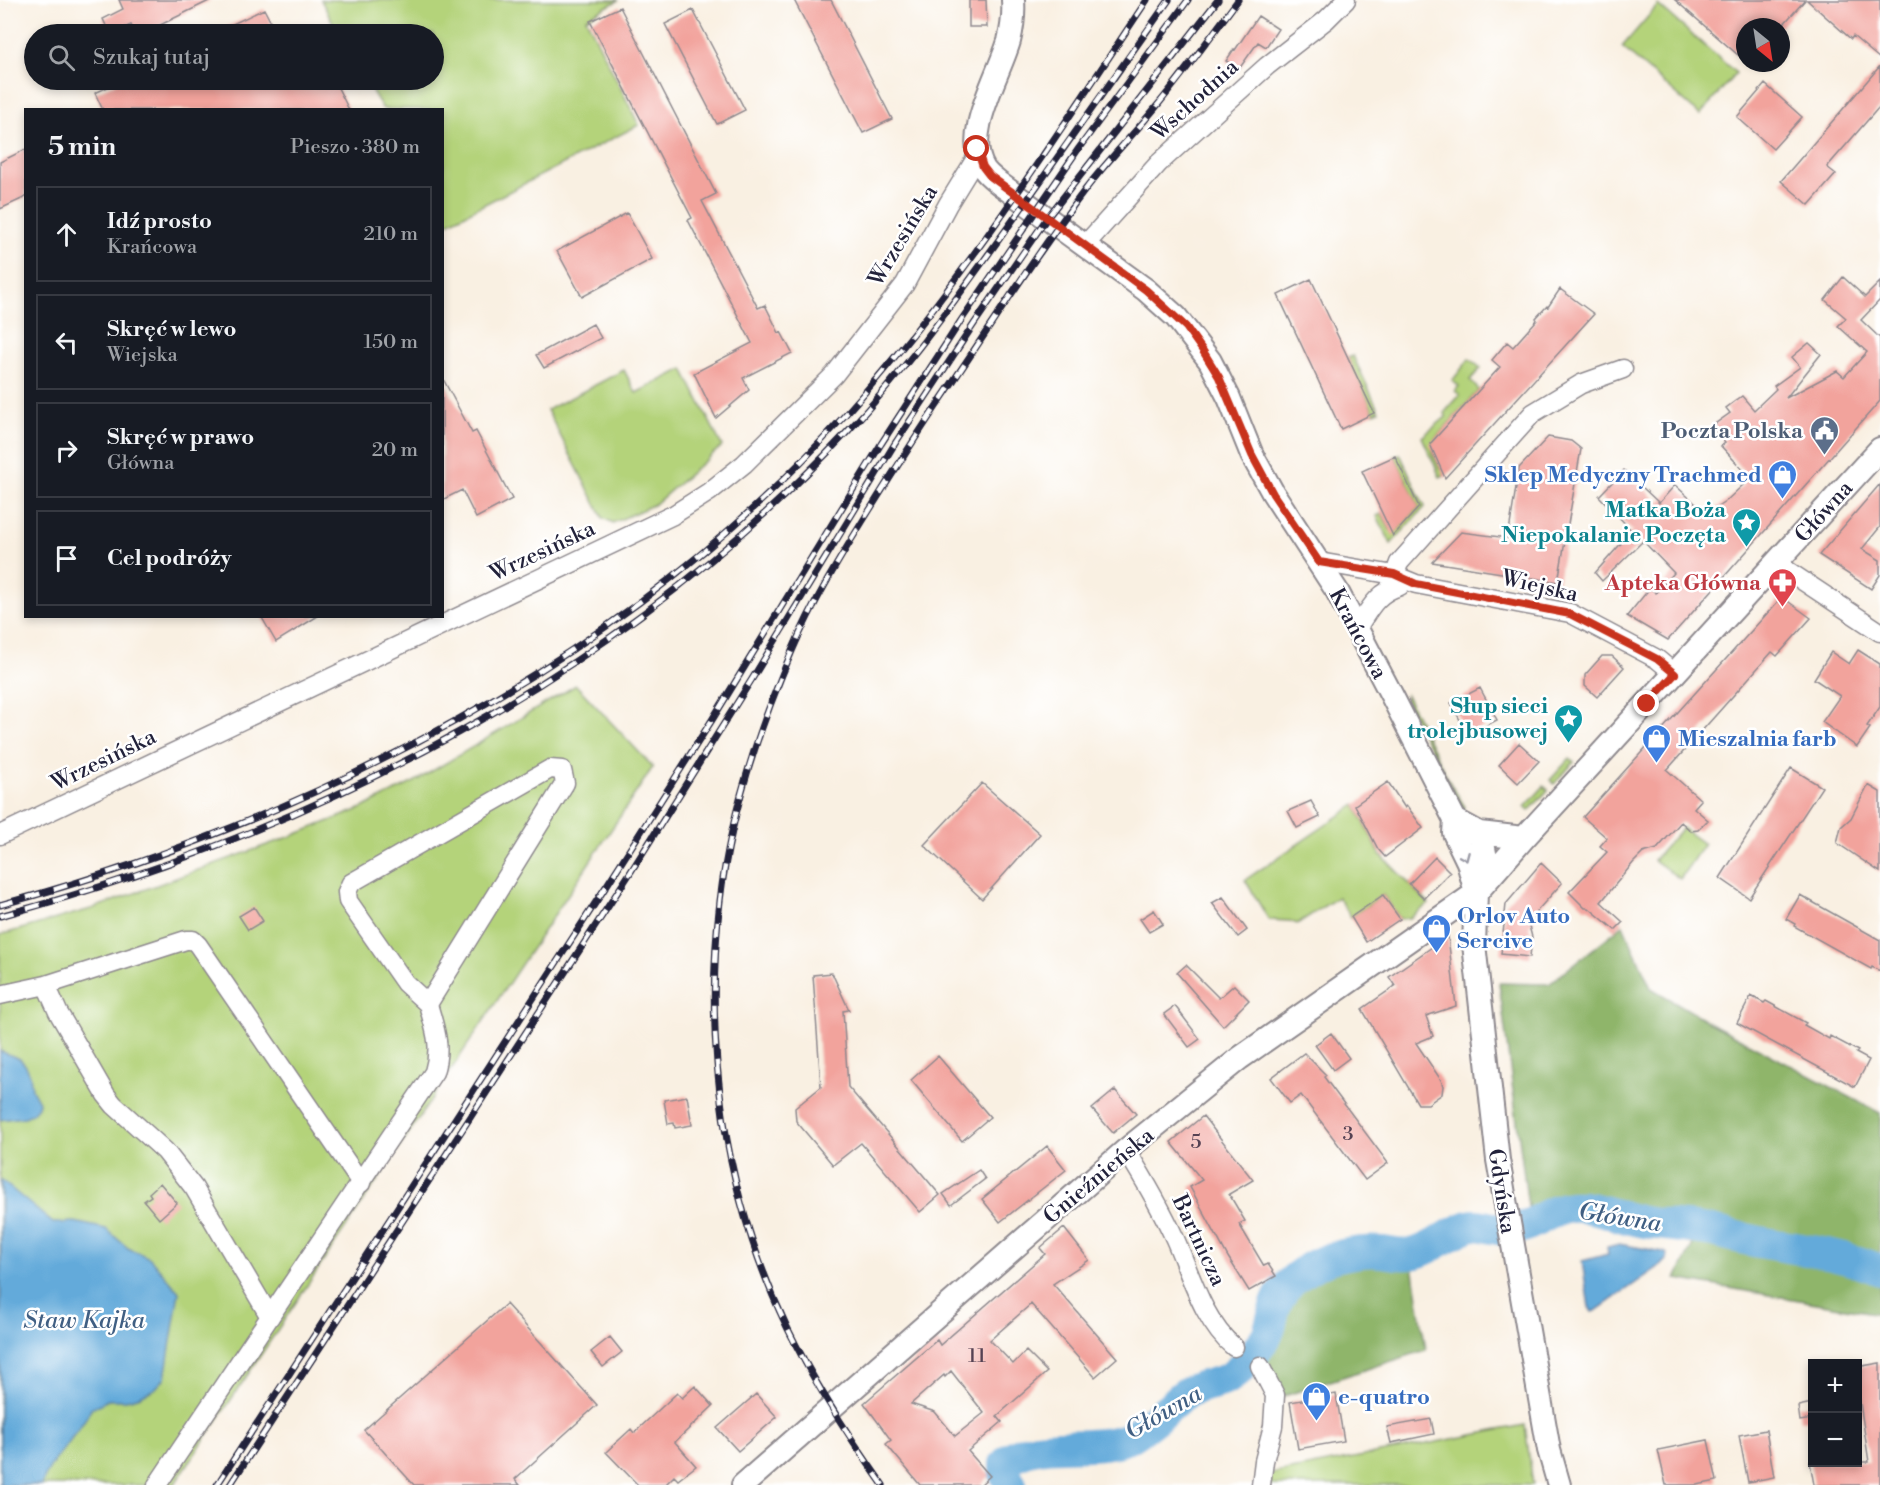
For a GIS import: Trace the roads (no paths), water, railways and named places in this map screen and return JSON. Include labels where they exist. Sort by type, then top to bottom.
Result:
[{"type":"street","points":[[978,155],[976,143],[980,121],[1010,39],[1013,0]]},
{"type":"street","name":"Wschodnia","points":[[1085,245],[1159,163],[1267,66],[1326,20],[1346,0]]},
{"type":"street","name":"Krańcowa","points":[[978,155],[990,176],[1165,306],[1186,327],[1203,351],[1219,377],[1252,455],[1357,628],[1455,820],[1454,833],[1467,862],[1476,894]]},
{"type":"street","name":"Wrzesińska","points":[[0,835],[673,515],[710,492],[744,464],[834,375],[904,284],[978,155]]},
{"type":"street","points":[[1357,628],[1374,601],[1392,582],[1399,563],[1533,413],[1581,384],[1623,369]]},
{"type":"street","name":"Główna","points":[[1476,894],[1524,838],[1880,449]]},
{"type":"street","name":"Wiejska","points":[[1319,562],[1392,582],[1416,584],[1570,614],[1657,659],[1675,674]]},
{"type":"street","points":[[1776,564],[1880,632]]},
{"type":"street","points":[[157,1485],[434,1072],[439,1056],[428,1004],[405,983],[348,901],[347,892],[351,883],[550,769],[562,770],[565,783],[428,1004]]},
{"type":"street","points":[[1455,820],[1479,833],[1524,838]]},
{"type":"street","points":[[1476,894],[1487,862],[1479,833]]},
{"type":"street","name":"Gnieźnieńska","points":[[743,1485],[1126,1150],[1240,1058],[1476,894]]},
{"type":"street","name":"Gdyńska","points":[[1476,894],[1474,932],[1478,987],[1493,1126],[1549,1450],[1559,1485]]},
{"type":"street","points":[[0,995],[46,985],[186,940],[193,940],[361,1183]]},
{"type":"street","points":[[46,985],[58,1012],[106,1095],[165,1151],[194,1188],[270,1317]]},
{"type":"street","name":"Bartnicza","points":[[1126,1150],[1161,1210],[1206,1309],[1228,1342],[1234,1347]]},
{"type":"street","points":[[1260,1366],[1275,1395],[1274,1425],[1264,1461],[1261,1485]]},
{"type":"water","points":[[0,1051],[20,1059],[26,1066],[32,1089],[39,1102],[32,1114],[0,1120]]},
{"type":"water","name":"Staw Kajka","points":[[1,1180],[53,1223],[75,1222],[106,1229],[128,1248],[150,1258],[179,1292],[165,1378],[155,1389],[138,1397],[108,1400],[92,1408],[50,1467],[41,1485],[0,1485]]},
{"type":"water","points":[[1619,1244],[1664,1252],[1667,1254],[1667,1259],[1592,1312],[1589,1307],[1582,1261],[1608,1254],[1607,1247]]},
{"type":"waterway","name":"Główna","points":[[1011,1485],[1005,1474],[1005,1464],[1016,1455],[1046,1447],[1101,1444],[1132,1436],[1186,1393],[1228,1378],[1243,1366],[1265,1339],[1278,1300],[1296,1277],[1322,1261],[1339,1256],[1365,1252],[1411,1254],[1426,1249],[1469,1226],[1478,1225],[1512,1230],[1564,1208],[1580,1207],[1597,1209],[1647,1223],[1707,1230],[1758,1242],[1823,1253],[1880,1270]]},
{"type":"railway","points":[[0,905],[117,870],[233,827],[347,777],[458,720],[564,655],[665,583],[759,503],[845,415],[887,367],[927,317],[1003,213],[1147,0]]},
{"type":"railway","points":[[0,916],[118,881],[235,838],[348,789],[458,732],[564,668],[665,597],[760,518],[848,431],[894,379],[978,269],[1169,0]]},
{"type":"railway","points":[[217,1485],[607,885],[712,720],[881,444],[962,319],[1079,148],[1188,0]]},
{"type":"railway","points":[[230,1485],[630,873],[752,679],[894,445],[974,324],[1047,218],[1218,0]]},
{"type":"railway","points":[[883,1485],[832,1408],[787,1327],[765,1277],[734,1173],[717,1065],[714,1010],[715,955],[720,901],[738,805],[768,711],[800,633],[818,597],[869,511],[934,410],[1068,213],[1102,169],[1167,94],[1238,0]]},
{"type":"place","name":"Poczta Polska","points":[[1824,456]]},
{"type":"place","name":"Sklep Medyczny Trachmed","points":[[1783,500]]},
{"type":"place","name":"Matka Boża Niepokalanie Poczęta","points":[[1747,548]]},
{"type":"place","name":"Apteka Główna","points":[[1782,608]]},
{"type":"place","name":"Słup sieci trolejbusowej","points":[[1569,744]]},
{"type":"place","name":"Mieszalnia farb","points":[[1657,764]]},
{"type":"place","name":"Orlov Auto Sercive","points":[[1436,954]]},
{"type":"place","name":"e-quatro","points":[[1317,1422]]}]
